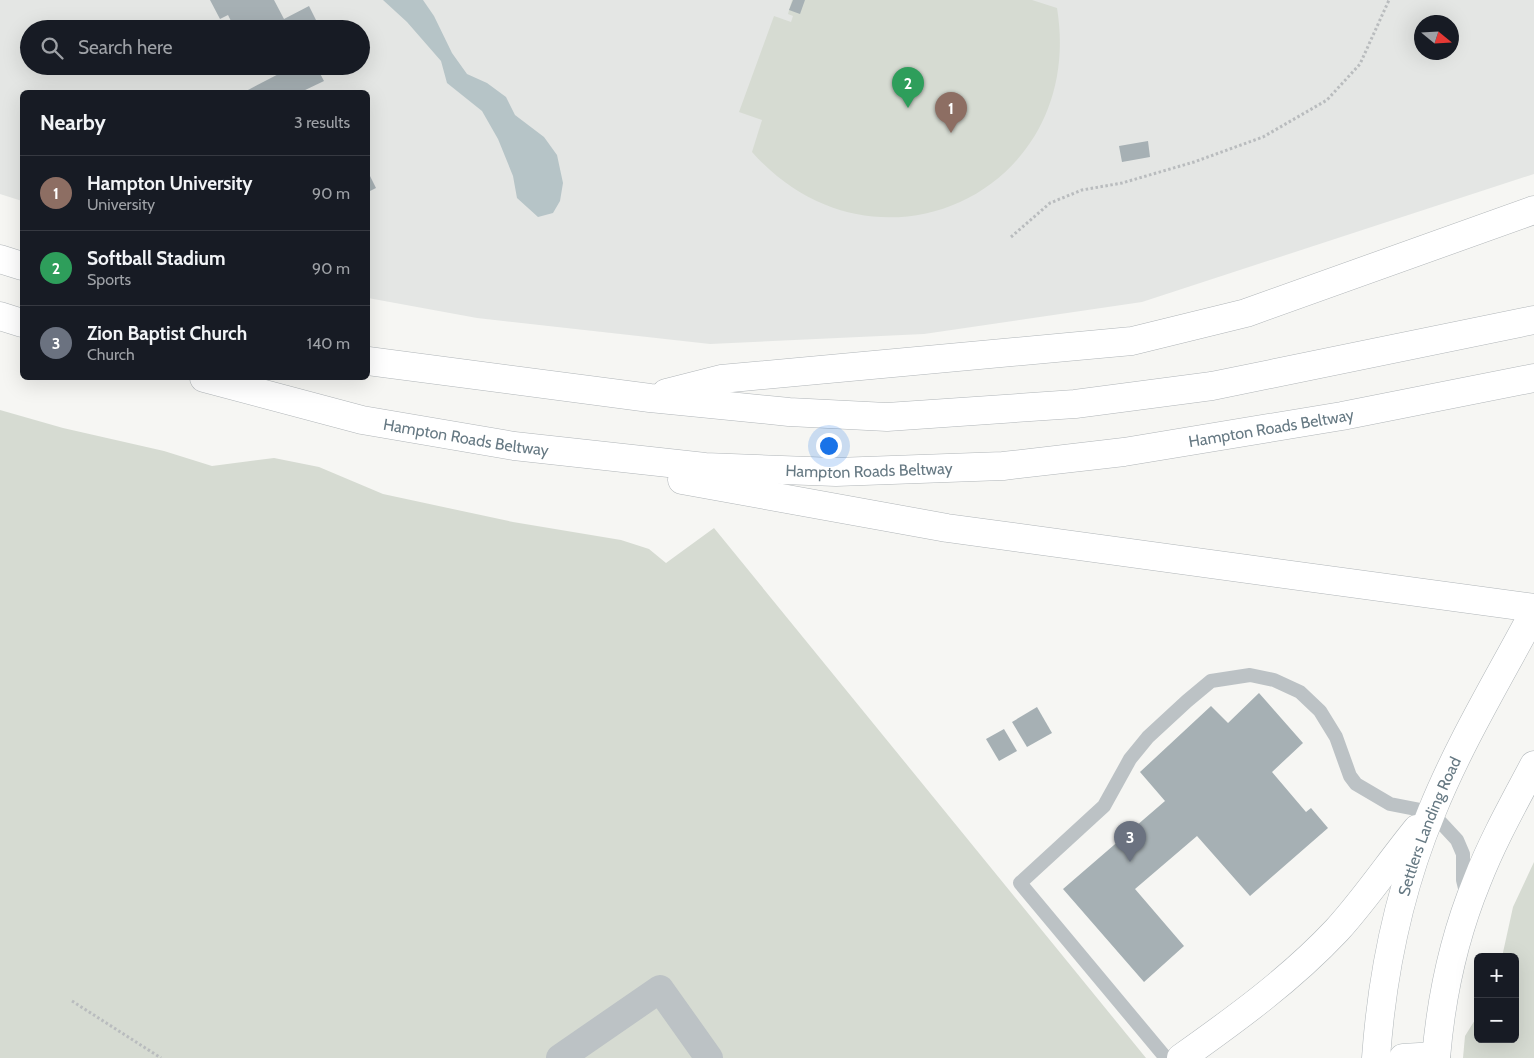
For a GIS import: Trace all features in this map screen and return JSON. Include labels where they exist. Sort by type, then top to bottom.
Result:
[{"type":"main road","points":[[650,398],[721,379],[1132,341],[1246,313],[1534,210]]},
{"type":"main road","points":[[0,259],[20,265]]},
{"type":"main road","points":[[0,316],[20,322]]},
{"type":"main road","points":[[370,362],[650,398],[789,412],[887,418],[1074,404],[1212,386],[1534,320]]},
{"type":"main road","points":[[0,335],[20,339]]},
{"type":"main road","name":"Hampton Roads Beltway","points":[[212,380],[362,420],[514,446],[696,466],[799,471],[903,471],[1003,466],[1124,452],[1245,433],[1534,378]]},
{"type":"main road","points":[[514,446],[730,489],[948,528],[1534,610]]},
{"type":"main road","name":"Settlers Landing Road","points":[[1376,1058],[1378,1020],[1392,938],[1405,886],[1431,812],[1458,754],[1534,610]]},
{"type":"main road","points":[[1403,1058],[1436,1057],[1448,978],[1469,902],[1497,834],[1534,765]]},
{"type":"main road","points":[[1181,1058],[1234,1020],[1303,964],[1357,908],[1431,812]]},
{"type":"street","points":[[560,1058],[660,989],[709,1058]]},
{"type":"lane","points":[[1166,1058],[1020,883],[1104,806],[1130,760],[1148,737],[1211,681],[1250,675],[1274,680],[1300,692],[1320,711],[1336,737],[1350,776],[1356,784],[1390,804],[1431,812],[1457,840],[1463,854],[1463,880],[1469,902]]},
{"type":"path","points":[[1011,237],[1050,203],[1082,190],[1122,183],[1194,162],[1263,137],[1327,100],[1360,64],[1389,0]]},
{"type":"path","points":[[72,1001],[161,1058]]},
{"type":"shaded area","points":[[0,0],[1534,0],[1534,174],[1142,302],[924,334],[710,344],[477,318],[370,298],[370,90],[20,90],[20,200],[0,194]]},
{"type":"shaded area","points":[[383,0],[423,0],[434,16],[452,53],[467,74],[487,83],[506,97],[515,115],[544,137],[557,155],[563,183],[560,201],[553,213],[538,217],[517,198],[513,176],[498,139],[482,111],[447,83],[441,61],[407,22]]},
{"type":"shaded area","points":[[792,0],[1032,0],[1057,8],[1058,73],[1039,128],[1006,171],[962,201],[910,216],[856,214],[802,193],[752,152],[762,120],[739,112],[774,16],[791,22],[793,16],[788,14]]},
{"type":"shaded area","points":[[0,410],[63,428],[164,451],[212,466],[274,458],[319,467],[383,494],[513,522],[621,540],[649,549],[666,563],[714,528],[1146,1058],[0,1058]]},
{"type":"shaded area","points":[[1534,862],[1534,1058],[1463,1058],[1465,1036],[1474,1021],[1474,1043],[1519,1043],[1519,953],[1503,953],[1513,907]]},
{"type":"building","points":[[210,0],[274,0],[284,19],[309,6],[316,20],[230,20],[228,15],[220,19]]},
{"type":"building","points":[[793,0],[805,0],[800,14],[789,10]]},
{"type":"building","points":[[277,75],[321,75],[324,81],[305,90],[248,90]]},
{"type":"building","points":[[1148,141],[1150,157],[1122,162],[1119,146]]},
{"type":"building","points":[[370,176],[376,188],[370,191]]},
{"type":"building","points":[[1259,693],[1303,743],[1272,772],[1306,812],[1311,808],[1328,828],[1250,896],[1197,836],[1135,889],[1184,946],[1144,982],[1063,889],[1165,801],[1140,772],[1211,706],[1228,723]]},
{"type":"building","points":[[1037,707],[1052,733],[1027,747],[1012,722]]},
{"type":"building","points":[[1004,729],[1017,751],[999,761],[986,739]]},
{"type":"place","name":"Softball Stadium","points":[[908,108]]},
{"type":"place","name":"Hampton University","points":[[951,133]]},
{"type":"place","name":"Zion Baptist Church","points":[[1130,862]]}]
